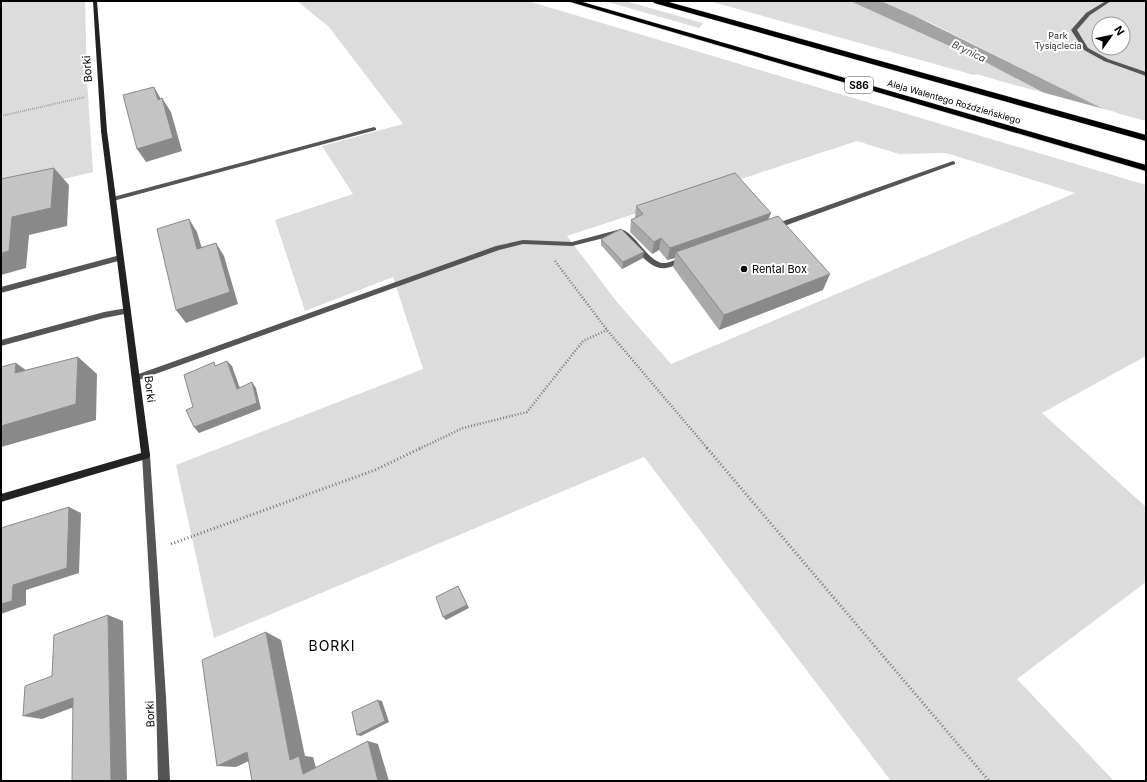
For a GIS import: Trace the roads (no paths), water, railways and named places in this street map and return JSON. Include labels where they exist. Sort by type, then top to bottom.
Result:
[{"type":"highway","name":"Aleja Walentego Roździeńskiego","points":[[572,1],[1146,168]]},
{"type":"highway","name":"Aleja Walentego Roździeńskiego","points":[[657,1],[1146,138]]},
{"type":"street","name":"Borki","points":[[95,1],[104,131],[146,455],[161,697],[164,781]]},
{"type":"street","points":[[1109,1],[1088,14],[1074,30],[1086,49],[1106,60],[1146,74]]},
{"type":"street","points":[[113,199],[374,129]]},
{"type":"street","points":[[766,230],[953,163]]},
{"type":"street","points":[[136,378],[498,248],[523,242],[572,244],[621,231],[628,234],[655,264],[664,266],[693,256]]},
{"type":"street","points":[[1,290],[120,258]]},
{"type":"street","points":[[1,343],[104,315],[127,311]]},
{"type":"street","points":[[1,498],[146,455]]},
{"type":"water","name":"Brynica","points":[[850,1],[881,1],[915,16],[1146,130],[1146,147],[987,63]]},
{"type":"place","name":"Rental Box","points":[[744,269]]},
{"type":"district","name":"BORKI","points":[[332,646]]},
{"type":"park label","name":"Park Tysiąclecia","points":[[1058,42]]}]
